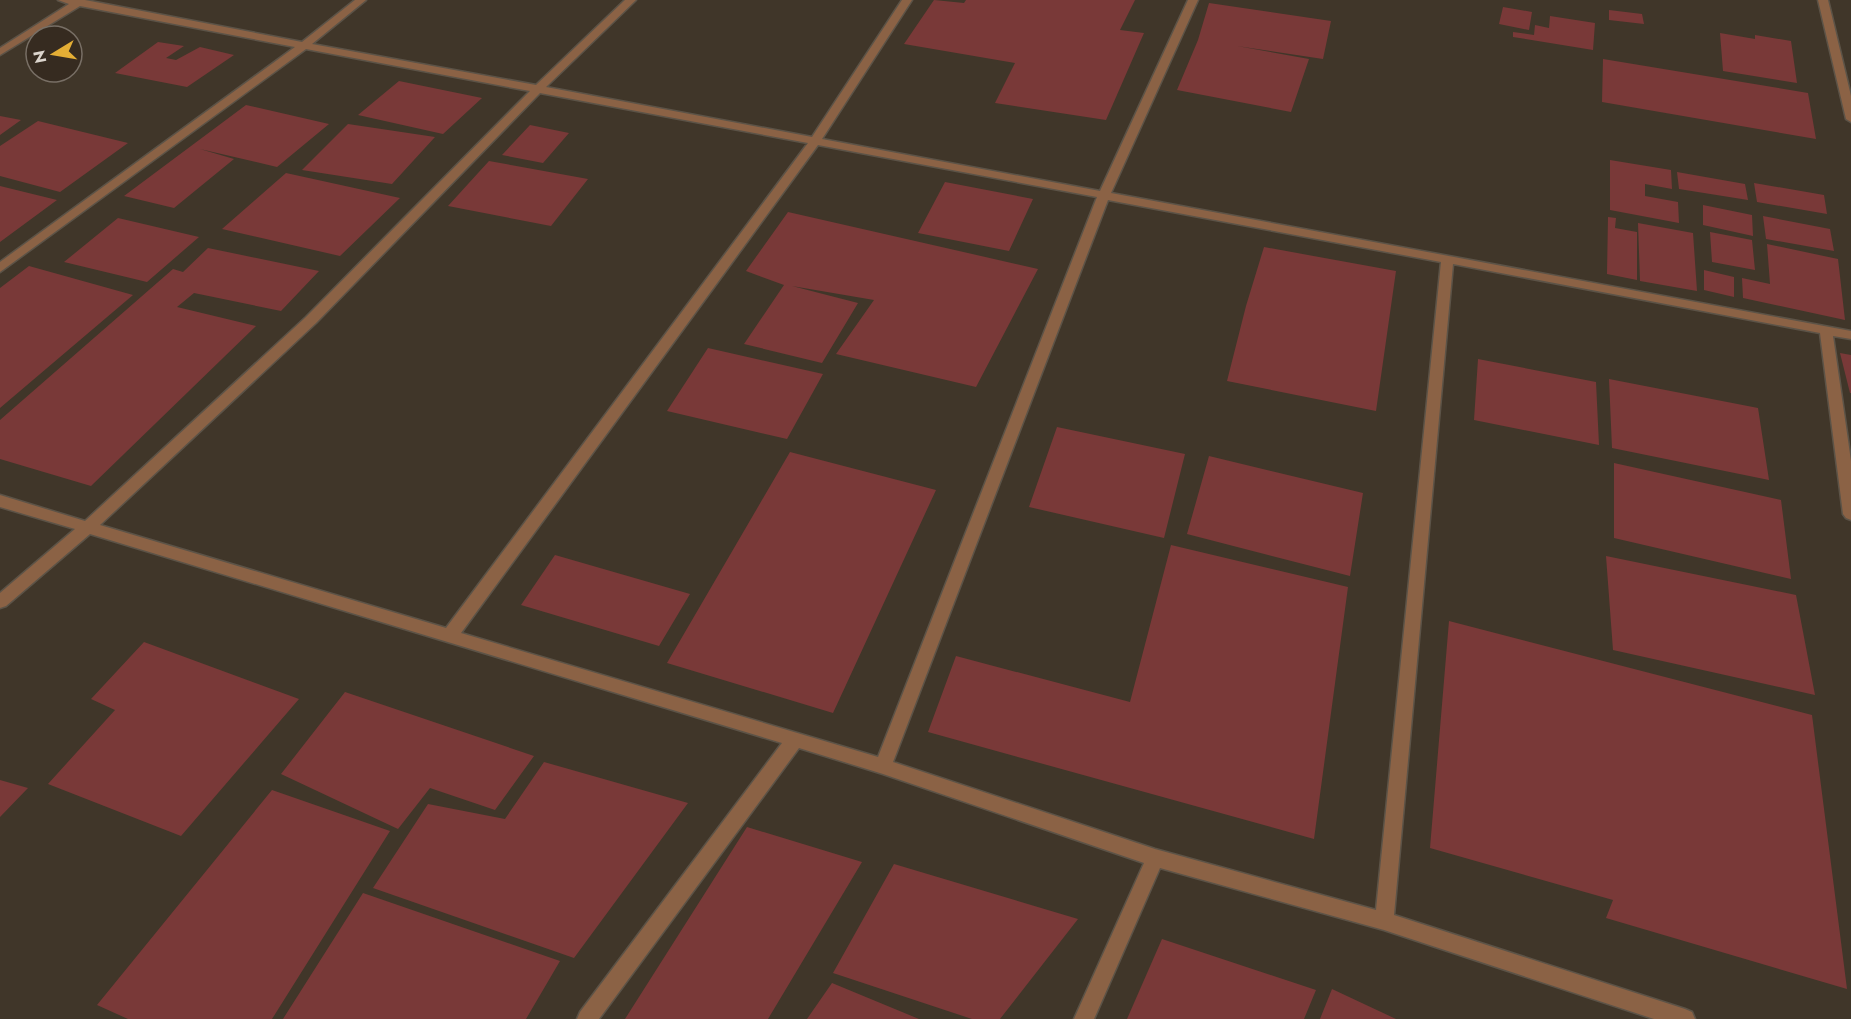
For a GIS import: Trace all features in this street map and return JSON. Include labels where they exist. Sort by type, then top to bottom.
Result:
[{"type":"street","points":[[63,0],[80,1],[303,45],[1851,335]]},
{"type":"street","points":[[0,268],[361,0]]},
{"type":"street","points":[[0,602],[88,527],[310,320],[538,89],[631,0]]},
{"type":"street","points":[[450,636],[815,141],[907,0]]},
{"type":"street","points":[[883,766],[1104,195],[1192,0]]},
{"type":"street","points":[[1823,0],[1851,119]]},
{"type":"street","points":[[0,52],[80,1]]},
{"type":"street","points":[[1384,921],[1448,260]]},
{"type":"street","points":[[1826,331],[1851,514]]},
{"type":"street","points":[[0,501],[883,766],[1155,858],[1384,921],[1685,1019]]},
{"type":"street","points":[[588,1019],[795,740]]},
{"type":"street","points":[[1084,1019],[1155,858]]},
{"type":"building","points":[[934,0],[964,3],[966,0],[1135,0],[1120,30],[1144,33],[1106,120],[995,103],[1015,63],[904,44]]},
{"type":"building","points":[[1209,3],[1331,21],[1323,59],[1237,46],[1309,59],[1291,112],[1177,90],[1198,40]]},
{"type":"building","points":[[1503,7],[1532,12],[1529,30],[1499,24]]},
{"type":"building","points":[[1609,10],[1642,14],[1644,24],[1609,20]]},
{"type":"building","points":[[1550,16],[1595,23],[1593,50],[1513,37],[1513,32],[1534,35],[1535,25],[1549,28]]},
{"type":"building","points":[[1720,33],[1755,39],[1755,35],[1791,41],[1797,83],[1723,71]]},
{"type":"building","points":[[158,42],[184,46],[166,58],[176,60],[200,47],[234,55],[187,87],[115,73]]},
{"type":"building","points":[[1603,59],[1808,93],[1816,139],[1602,102]]},
{"type":"building","points":[[399,81],[482,98],[443,134],[358,115]]},
{"type":"building","points":[[246,105],[329,124],[277,167],[200,149],[234,159],[174,208],[124,196]]},
{"type":"building","points":[[0,116],[21,120],[0,135]]},
{"type":"building","points":[[38,121],[128,143],[60,192],[0,176],[0,146]]},
{"type":"building","points":[[348,124],[435,137],[392,184],[302,170]]},
{"type":"building","points":[[530,125],[569,133],[543,163],[502,155]]},
{"type":"building","points":[[1610,160],[1671,170],[1672,189],[1645,184],[1645,196],[1678,202],[1679,223],[1610,210]]},
{"type":"building","points":[[489,161],[588,179],[551,226],[448,206]]},
{"type":"building","points":[[1677,172],[1745,184],[1748,200],[1679,189]]},
{"type":"building","points":[[286,173],[400,198],[340,256],[222,229]]},
{"type":"building","points":[[945,182],[1033,199],[1009,251],[918,233]]},
{"type":"building","points":[[1754,183],[1824,195],[1827,214],[1757,202]]},
{"type":"building","points":[[0,186],[57,200],[0,242]]},
{"type":"building","points":[[1703,205],[1752,215],[1753,236],[1703,225]]},
{"type":"building","points":[[788,212],[1038,269],[976,387],[836,354],[874,300],[792,286],[858,303],[822,363],[744,344],[784,285],[746,271]]},
{"type":"building","points":[[1763,216],[1830,229],[1834,251],[1766,239]]},
{"type":"building","points":[[1608,217],[1616,218],[1615,228],[1637,232],[1637,280],[1607,274]]},
{"type":"building","points":[[118,218],[199,237],[147,282],[64,262]]},
{"type":"building","points":[[1638,223],[1693,233],[1697,291],[1640,281]]},
{"type":"building","points":[[1710,232],[1752,240],[1755,270],[1712,262]]},
{"type":"building","points":[[1767,244],[1838,259],[1845,320],[1743,298],[1742,278],[1770,284]]},
{"type":"building","points":[[1264,247],[1396,271],[1376,411],[1227,381]]},
{"type":"building","points":[[208,248],[319,271],[281,311],[194,293],[177,307],[256,326],[91,486],[0,459],[0,420],[173,269],[183,272]]},
{"type":"building","points":[[29,266],[133,295],[0,408],[0,288]]},
{"type":"building","points":[[1704,270],[1734,277],[1734,297],[1704,290]]},
{"type":"building","points":[[708,348],[823,374],[787,439],[667,411]]},
{"type":"building","points":[[1840,353],[1851,355],[1851,393],[1850,393]]},
{"type":"building","points":[[1478,359],[1596,382],[1599,445],[1474,420]]},
{"type":"building","points":[[1609,379],[1758,408],[1769,480],[1612,448]]},
{"type":"building","points":[[1057,427],[1185,454],[1164,538],[1029,507]]},
{"type":"building","points":[[790,452],[936,490],[833,713],[667,663]]},
{"type":"building","points":[[1209,456],[1363,493],[1350,576],[1187,534]]},
{"type":"building","points":[[1614,463],[1781,500],[1791,579],[1614,538]]},
{"type":"building","points":[[1171,545],[1348,587],[1314,839],[928,732],[956,656],[1130,702]]},
{"type":"building","points":[[555,555],[690,594],[659,646],[521,605]]},
{"type":"building","points":[[1606,556],[1796,595],[1815,695],[1613,650]]},
{"type":"building","points":[[1449,621],[1812,715],[1847,989],[1606,918],[1613,900],[1430,848]]},
{"type":"building","points":[[144,642],[299,699],[181,836],[48,784],[115,710],[91,699]]},
{"type":"building","points":[[345,692],[534,756],[495,810],[430,788],[398,829],[281,774]]},
{"type":"building","points":[[544,762],[688,803],[574,958],[373,888],[428,804],[505,819]]},
{"type":"building","points":[[0,780],[28,788],[0,817]]},
{"type":"building","points":[[272,790],[390,831],[272,1019],[128,1019],[97,1005]]},
{"type":"building","points":[[747,827],[862,862],[768,1019],[625,1019]]},
{"type":"building","points":[[894,864],[1078,919],[1000,1019],[972,1019],[833,973]]},
{"type":"building","points":[[363,893],[560,961],[526,1019],[283,1019]]},
{"type":"building","points":[[1162,939],[1316,990],[1304,1019],[1127,1019]]},
{"type":"building","points":[[832,983],[919,1019],[807,1019]]},
{"type":"building","points":[[1332,989],[1396,1019],[1320,1019]]}]
